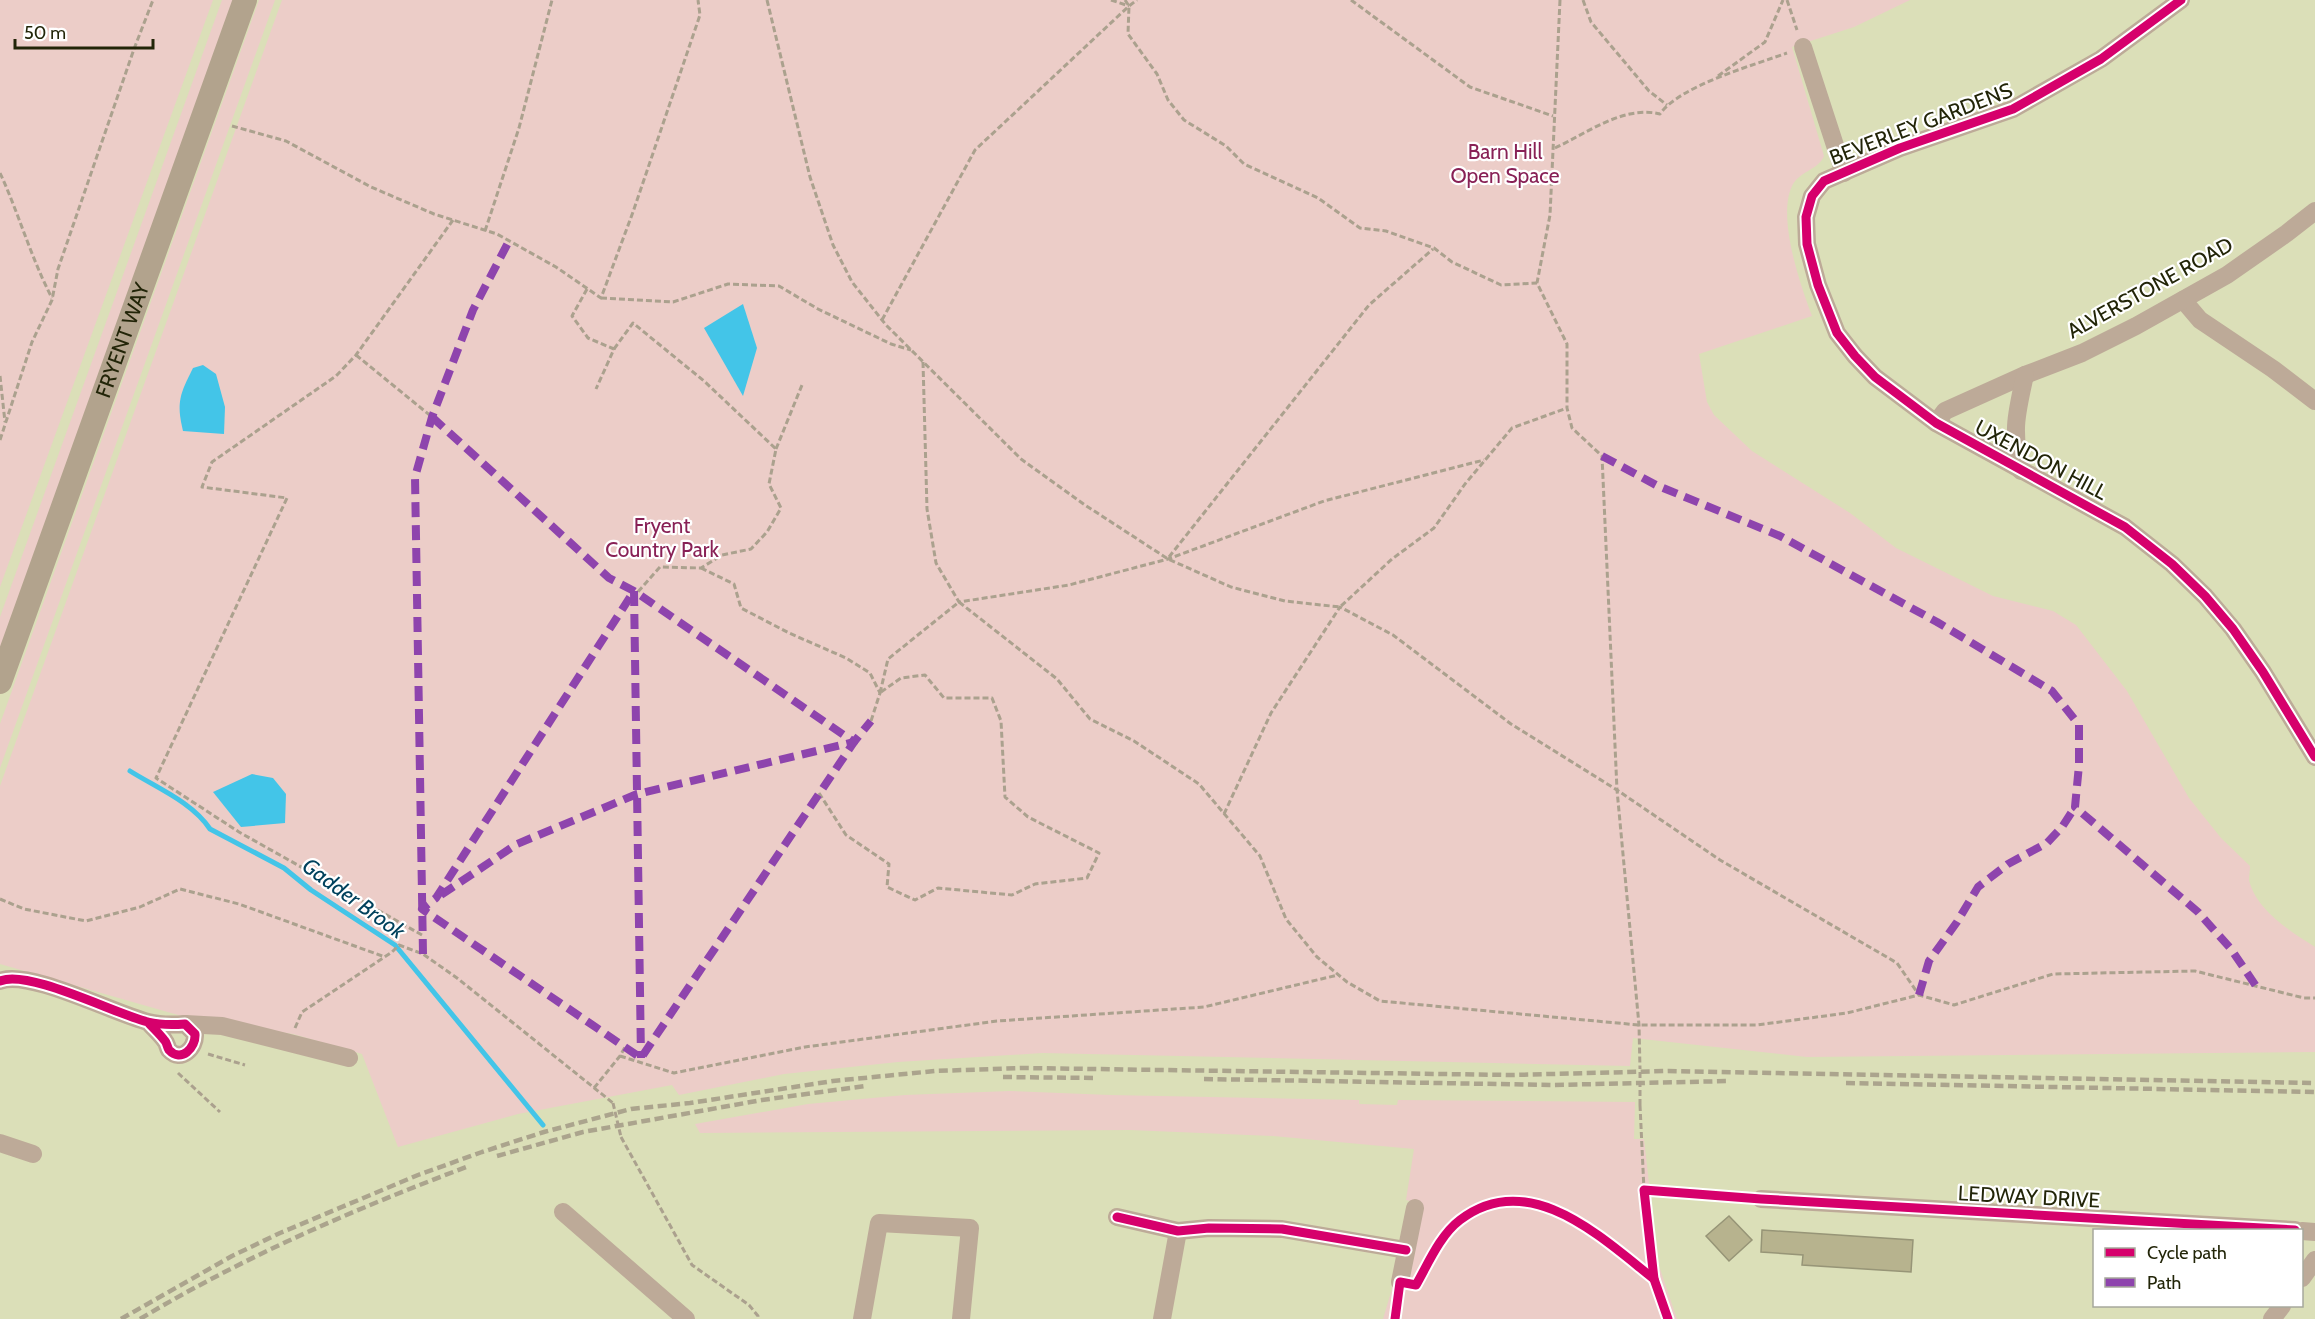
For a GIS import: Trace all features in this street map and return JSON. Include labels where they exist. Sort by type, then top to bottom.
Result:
[{"type":"main road","name":"FRYENT WAY","points":[[0,682],[245,0]]},
{"type":"street","name":"BEVERLEY GARDENS","points":[[1824,181],[1900,148],[2013,110],[2101,59],[2181,0]]},
{"type":"street","name":"BEVERLEY GARDENS","points":[[1803,47],[1844,173]]},
{"type":"street","name":"UXENDON HILL","points":[[1824,181],[1812,196],[1806,217],[1807,244],[1818,285],[1838,333],[1855,356],[1875,377],[1936,423],[2125,527],[2172,564],[2197,588],[2233,629],[2263,672],[2315,758]]},
{"type":"street","name":"ALVERSTONE ROAD","points":[[1936,423],[1945,411],[2025,375],[2082,353],[2183,300],[2227,275],[2315,211]]},
{"type":"street","points":[[2183,300],[2200,320],[2273,369],[2315,401]]},
{"type":"street","points":[[2021,471],[2015,441],[2015,418],[2025,375]]},
{"type":"street","points":[[0,981],[5,979],[35,982],[148,1022],[173,1026],[185,1024],[222,1026],[349,1058]]},
{"type":"street","points":[[148,1022],[170,1050],[184,1051],[195,1042],[195,1034],[185,1024]]},
{"type":"street","points":[[0,1143],[33,1154]]},
{"type":"street","name":"LEDWAY DRIVE","points":[[1761,1199],[2278,1229]]},
{"type":"street","points":[[1400,1282],[1414,1208]]},
{"type":"street","points":[[563,1212],[686,1319]]},
{"type":"street","points":[[1117,1217],[1178,1231],[1229,1228],[1282,1229],[1406,1250]]},
{"type":"street","points":[[862,1319],[879,1223],[970,1228],[961,1319]]},
{"type":"street","points":[[1162,1319],[1178,1231]]},
{"type":"street","points":[[2303,1275],[2315,1260]]},
{"type":"path","points":[[0,440],[32,342],[52,300],[58,269],[153,0]]},
{"type":"path","points":[[485,231],[519,128],[552,0]]},
{"type":"path","points":[[601,298],[633,212],[700,15],[698,0]]},
{"type":"path","points":[[767,0],[810,177],[833,245],[852,282],[882,320],[1022,459],[1085,505],[1167,559],[1231,587],[1285,601],[1340,607],[1392,635],[1511,724],[1617,790],[1720,860],[1897,963],[1919,995]]},
{"type":"path","points":[[1111,0],[1129,6]]},
{"type":"path","points":[[1125,0],[1129,6],[1128,34],[1157,74],[1168,100],[1184,120],[1226,146],[1244,164],[1318,198],[1360,228],[1386,231],[1434,248],[1452,262],[1501,285],[1537,283]]},
{"type":"path","points":[[882,320],[975,150],[1137,0]]},
{"type":"path","points":[[1351,0],[1470,87],[1553,116]]},
{"type":"path","points":[[1560,0],[1553,116],[1555,148],[1550,215],[1537,283],[1567,344],[1568,408],[1572,428],[1602,456],[1617,790],[1639,1025],[1644,1194],[1656,1191]]},
{"type":"path","points":[[1583,0],[1591,22],[1649,91],[1666,105]]},
{"type":"path","points":[[1555,148],[1628,113],[1660,114],[1666,105],[1714,79],[1765,42],[1785,0]]},
{"type":"path","points":[[1714,79],[1803,47],[1785,0]]},
{"type":"path","points":[[232,126],[286,141],[371,187],[453,220],[497,234],[556,267],[601,298],[673,302],[728,284],[779,286],[818,309],[891,344],[911,350]]},
{"type":"path","points":[[0,173],[16,208],[36,267],[52,300]]},
{"type":"path","points":[[422,935],[239,832],[156,778],[287,498],[202,487],[212,462],[336,376],[356,355],[453,220]]},
{"type":"path","points":[[1167,559],[1369,305],[1434,248]]},
{"type":"path","points":[[587,289],[572,316],[588,338],[614,349]]},
{"type":"path","points":[[596,389],[614,349],[633,323],[704,381],[776,449]]},
{"type":"path","points":[[356,355],[432,417]]},
{"type":"path","points":[[923,362],[927,509],[936,563],[959,602],[1057,679],[1090,719],[1134,741],[1199,784],[1260,856],[1286,919],[1317,957],[1338,975],[1380,1002],[1639,1025],[1757,1025],[1847,1013],[1919,995],[1954,1005],[2053,974],[2195,971],[2304,998],[2315,998]]},
{"type":"path","points":[[0,376],[5,423]]},
{"type":"path","points":[[701,568],[722,555],[751,549],[767,532],[781,508],[770,484],[776,449],[802,385]]},
{"type":"path","points":[[1224,814],[1271,712],[1340,607],[1392,559],[1434,528],[1486,459],[1512,429],[1568,408]]},
{"type":"path","points":[[871,721],[888,659],[959,602],[1069,585],[1167,559],[1324,501],[1486,459]]},
{"type":"path","points":[[637,593],[660,567],[701,568],[734,584],[741,608],[789,633],[846,658],[870,674],[880,693]]},
{"type":"path","points":[[819,793],[846,834],[889,864],[887,887],[915,900],[938,888],[1012,895],[1035,884],[1087,878],[1099,853],[1028,817],[1005,797],[1001,721],[992,698],[944,698],[925,675],[901,678],[880,693]]},
{"type":"path","points":[[0,899],[24,909],[86,921],[140,907],[180,889],[239,904],[385,957]]},
{"type":"path","points":[[287,1043],[302,1012],[385,957],[399,945],[423,954],[457,978],[613,1103],[621,1137],[692,1265],[749,1305],[758,1319]]},
{"type":"path","points":[[620,1056],[674,1073],[805,1047],[997,1021],[1204,1007],[1338,975]]},
{"type":"path","points":[[594,1088],[625,1047]]},
{"type":"path","points":[[220,1112],[172,1068],[184,1051],[246,1065]]},
{"type":"green space","points":[[0,0],[213,0],[0,587]]},
{"type":"green space","points":[[222,0],[235,0],[0,649],[0,617]]},
{"type":"green space","points":[[259,0],[275,0],[0,768],[0,724]]},
{"type":"green space","name":"Fryent Country Park","points":[[282,0],[1910,0],[1854,27],[1792,47],[1824,156],[1818,164],[1796,180],[1788,197],[1788,231],[1796,268],[1812,316],[1699,354],[1707,402],[1714,415],[1752,451],[1850,513],[1896,548],[1993,596],[2053,611],[2076,625],[2127,691],[2189,798],[2221,838],[2250,866],[2249,880],[2259,901],[2276,919],[2315,947],[2315,1052],[1807,1057],[1633,1038],[1630,1066],[1042,1053],[898,1062],[784,1074],[679,1095],[672,1085],[518,1114],[398,1147],[362,1054],[293,1034],[192,1019],[0,964],[0,786]]},
{"type":"green space","points":[[1010,1091],[1359,1100],[1359,1104],[1397,1105],[1398,1100],[1635,1102],[1634,1139],[1644,1139],[1658,1263],[1677,1319],[1383,1319],[1394,1282],[1409,1284],[1422,1204],[1406,1200],[1414,1149],[1273,1136],[1130,1130],[700,1133],[695,1124],[808,1104],[905,1095]]},
{"type":"water","points":[[743,304],[757,348],[743,396],[704,328]]},
{"type":"water","points":[[203,365],[216,374],[225,407],[224,434],[183,431],[180,398],[193,368]]},
{"type":"water","points":[[252,774],[273,778],[286,794],[285,823],[241,827],[213,792]]},
{"type":"building","points":[[1729,1216],[1752,1240],[1729,1261],[1706,1236]]},
{"type":"building","points":[[1762,1230],[1913,1240],[1911,1272],[1802,1265],[1803,1255],[1761,1252]]},
{"type":"waterway","name":"Gadder Brook","points":[[130,771],[184,803],[203,819],[210,829],[284,868],[311,890],[395,945],[543,1125]]},
{"type":"railway","points":[[121,1319],[232,1256],[280,1233],[418,1175],[482,1152],[544,1132],[631,1109],[690,1103],[833,1081],[935,1071],[1023,1068],[1512,1075],[1668,1071],[2315,1083]]},
{"type":"railway","points":[[1003,1077],[1096,1078]]},
{"type":"railway","points":[[1204,1079],[1553,1085],[1729,1081]]},
{"type":"railway","points":[[1846,1083],[2315,1092]]},
{"type":"railway","points":[[497,1156],[583,1132],[762,1100],[865,1086]]},
{"type":"railway","points":[[140,1319],[260,1254],[384,1199],[469,1166]]},
{"type":"marked path","points":[[423,954],[415,477],[432,417],[473,310],[509,241]]},
{"type":"marked path","points":[[432,417],[609,578],[634,591],[637,593],[854,742],[641,1058],[422,909],[436,898],[634,591]]},
{"type":"marked path","points":[[1602,456],[1656,485],[1780,536],[1937,622],[2052,691],[2079,725],[2079,765],[2075,807],[2198,912],[2231,949],[2256,986]]},
{"type":"marked path","points":[[634,591],[641,1058]]},
{"type":"marked path","points":[[441,895],[517,844],[637,794],[854,742],[871,721]]},
{"type":"marked path","points":[[1919,995],[1929,961],[1957,922],[1978,887],[2008,864],[2047,843],[2062,827],[2075,807]]},
{"type":"cycle path","points":[[2181,0],[2101,59],[2013,109],[1900,148],[1824,181],[1812,196],[1806,217],[1807,244],[1818,285],[1837,333],[1875,377],[1936,423],[2125,527],[2172,564],[2205,596],[2233,629],[2263,672],[2315,757]]},
{"type":"cycle path","points":[[0,981],[13,979],[31,981],[148,1022],[167,1025],[185,1024],[195,1034],[193,1044],[187,1052],[174,1054],[148,1022]]},
{"type":"cycle path","points":[[1668,1319],[1654,1279],[1644,1190],[2278,1229]]},
{"type":"cycle path","points":[[1395,1319],[1400,1282],[1416,1285],[1435,1250],[1453,1226],[1486,1206],[1512,1201],[1538,1205],[1563,1214],[1588,1228],[1654,1279]]},
{"type":"cycle path","points":[[1117,1217],[1178,1231],[1209,1228],[1282,1229],[1406,1250]]},
{"type":"park label","name":"Barn Hill Open Space","points":[[1505,164]]}]
